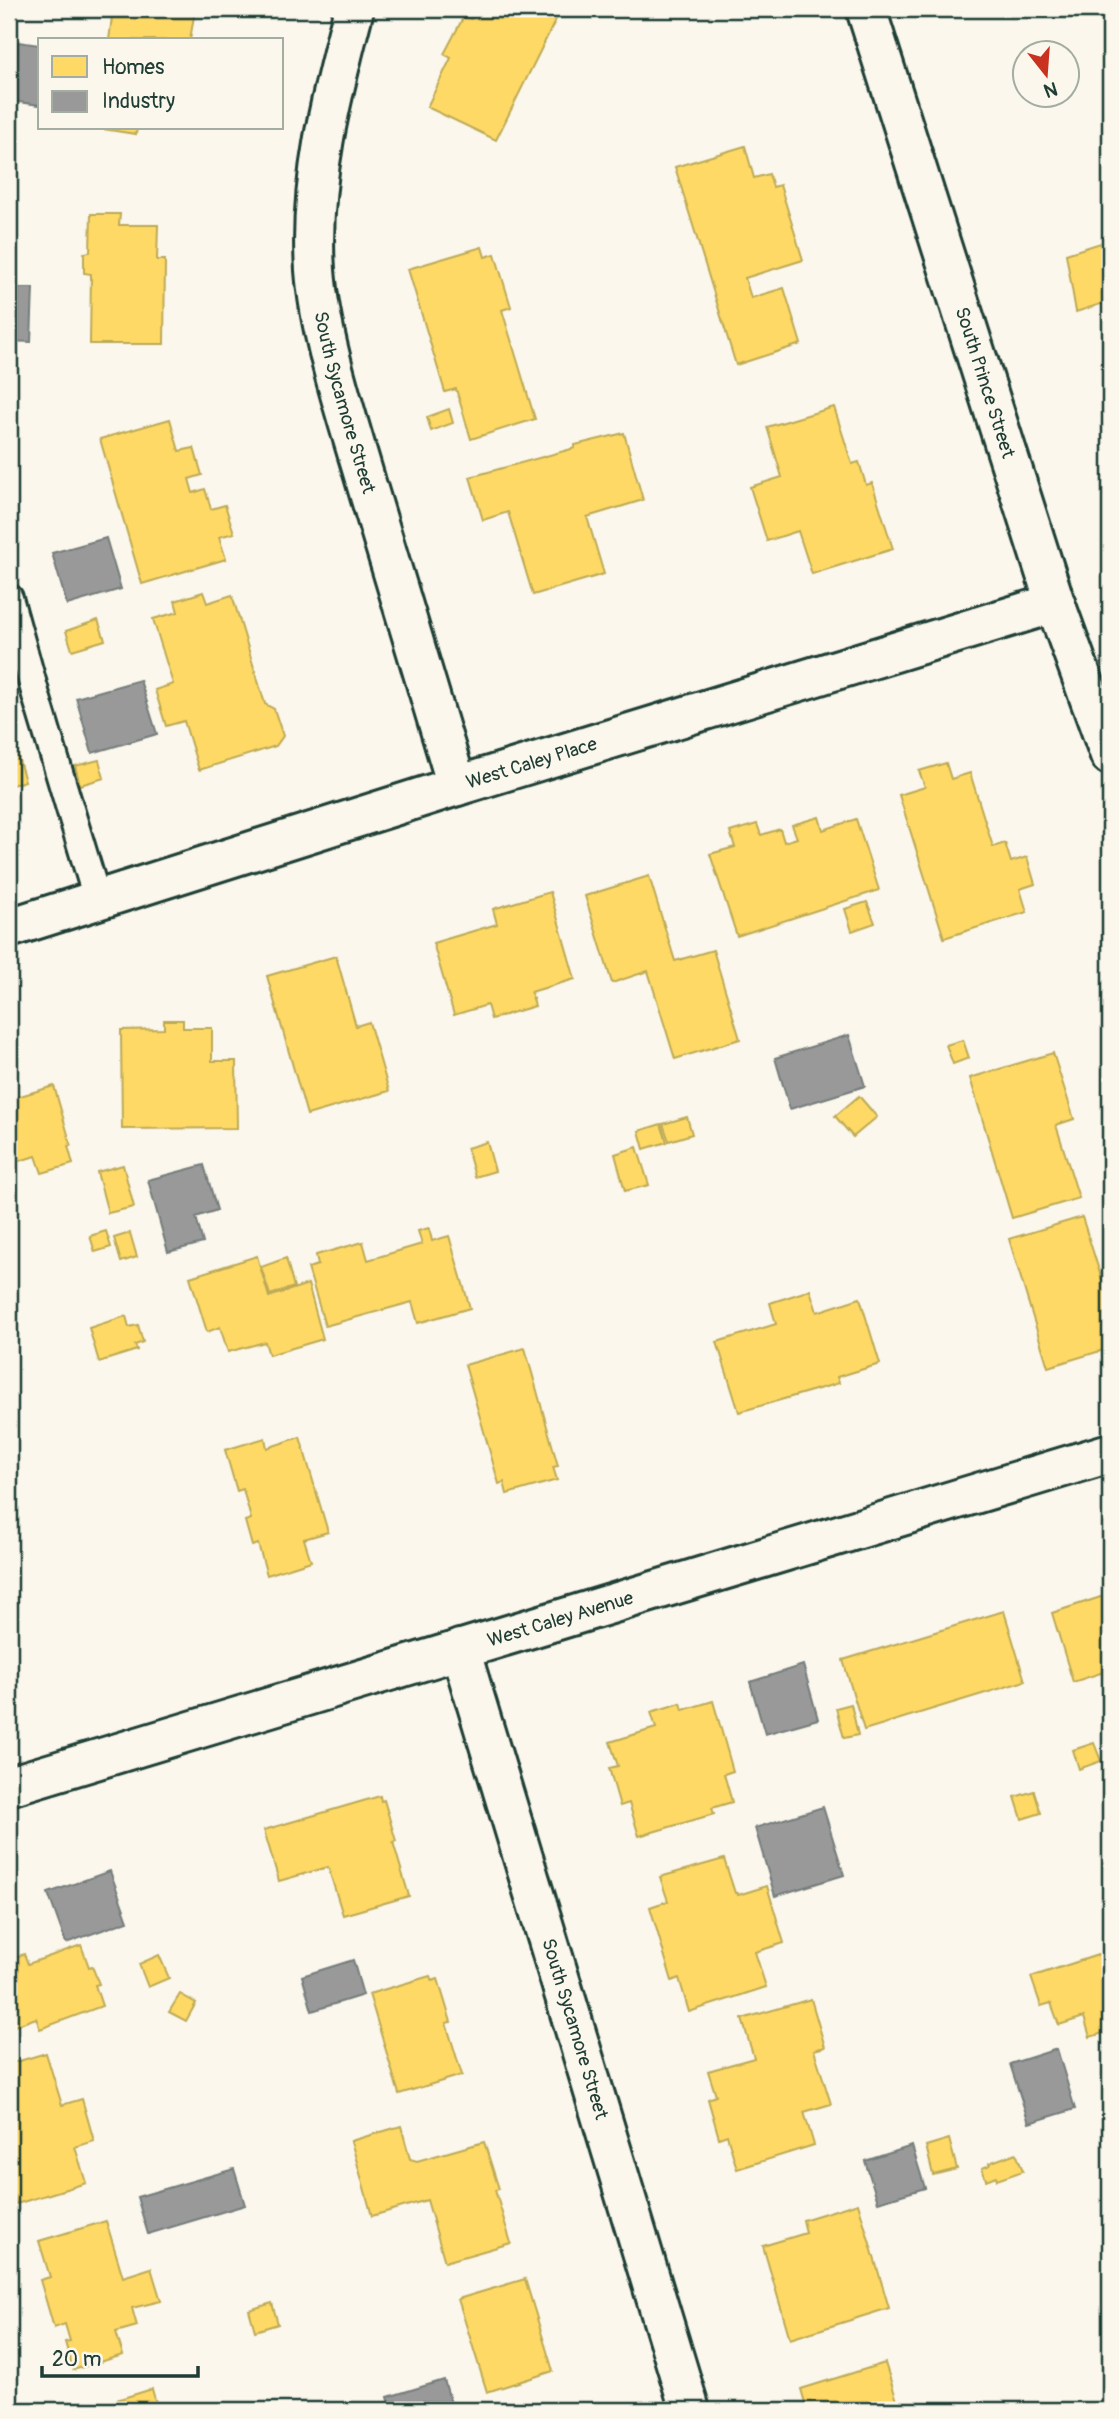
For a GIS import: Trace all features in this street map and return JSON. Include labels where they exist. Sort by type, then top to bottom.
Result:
[{"type":"street","name":"South Sycamore Street","points":[[354,9],[330,99],[315,197],[315,270],[323,324],[353,438],[457,786]]},
{"type":"street","name":"South Prince Street","points":[[866,9],[1055,603],[1110,755]]},
{"type":"street","name":"West Caley Place","points":[[9,928],[98,902],[457,786],[1055,603]]},
{"type":"street","name":"West Caley Avenue","points":[[9,1786],[1110,1453]]},
{"type":"street","name":"South Sycamore Street","points":[[460,1649],[690,2410]]},
{"type":"lane","points":[[9,598],[98,902]]},
{"type":"building: Homes","points":[[113,9],[195,10],[190,38],[109,38]]},
{"type":"building: Homes","points":[[476,9],[561,9],[496,140],[427,107],[451,58],[444,54],[464,16],[471,19]]},
{"type":"building: Homes","points":[[109,130],[137,130],[136,134]]},
{"type":"building: Homes","points":[[745,146],[754,178],[769,174],[773,187],[780,185],[803,260],[745,278],[751,298],[784,288],[801,344],[736,365],[675,167]]},
{"type":"building: Homes","points":[[91,214],[120,214],[119,225],[158,225],[157,260],[165,260],[164,344],[90,344],[91,274],[84,273],[84,253],[90,252]]},
{"type":"building: Homes","points":[[1110,240],[1110,301],[1076,312],[1066,254]]},
{"type":"building: Homes","points":[[482,247],[485,257],[495,254],[511,307],[502,310],[535,419],[471,439],[456,389],[445,392],[408,269]]},
{"type":"building: Homes","points":[[834,407],[852,464],[859,462],[866,485],[872,483],[893,549],[812,574],[798,531],[767,541],[750,487],[782,477],[767,427]]},
{"type":"building: Homes","points":[[449,409],[453,423],[431,431],[427,417]]},
{"type":"building: Homes","points":[[170,419],[179,451],[194,448],[202,475],[189,479],[193,493],[205,489],[211,509],[225,505],[234,533],[219,537],[226,559],[142,584],[100,439]]},
{"type":"building: Homes","points":[[624,433],[643,500],[587,517],[604,574],[533,595],[508,512],[483,520],[470,477]]},
{"type":"building: Homes","points":[[203,592],[207,603],[232,595],[265,704],[274,709],[283,736],[276,746],[199,770],[184,721],[166,726],[155,690],[173,684],[153,619],[178,612],[175,601]]},
{"type":"building: Homes","points":[[98,620],[105,640],[72,650],[66,631]]},
{"type":"building: Homes","points":[[9,726],[25,781],[9,786]]},
{"type":"building: Homes","points":[[99,760],[104,778],[80,785],[75,766]]},
{"type":"building: Homes","points":[[946,763],[951,779],[970,773],[993,847],[1005,843],[1011,862],[1027,857],[1035,884],[1020,889],[1027,912],[944,938],[899,795],[925,787],[919,771]]},
{"type":"building: Homes","points":[[819,817],[823,830],[856,819],[879,890],[737,936],[710,854],[735,847],[730,832],[757,824],[761,835],[780,829],[784,842],[797,838],[792,825]]},
{"type":"building: Homes","points":[[649,876],[675,961],[713,950],[740,1039],[675,1059],[648,971],[612,983],[585,896]]},
{"type":"building: Homes","points":[[550,892],[575,979],[531,992],[535,1006],[491,1019],[487,1005],[454,1015],[433,943],[497,924],[493,909]]},
{"type":"building: Homes","points":[[867,902],[875,923],[852,931],[845,909]]},
{"type":"building: Homes","points":[[336,956],[356,1026],[369,1022],[389,1091],[307,1115],[267,976]]},
{"type":"building: Homes","points":[[164,1020],[183,1020],[183,1028],[212,1028],[212,1061],[236,1061],[237,1128],[122,1129],[121,1030],[164,1029]]},
{"type":"building: Homes","points":[[963,1040],[969,1058],[953,1064],[946,1045]]},
{"type":"building: Homes","points":[[1053,1053],[1074,1119],[1056,1125],[1079,1198],[1012,1218],[970,1078]]},
{"type":"building: Homes","points":[[54,1086],[71,1145],[68,1146],[73,1164],[42,1173],[36,1156],[19,1161],[12,1139],[9,1140],[9,1096],[10,1099]]},
{"type":"building: Homes","points":[[859,1096],[877,1117],[853,1137],[835,1116]]},
{"type":"building: Homes","points":[[687,1117],[692,1134],[669,1141],[663,1124]]},
{"type":"building: Homes","points":[[661,1124],[667,1142],[644,1149],[639,1131]]},
{"type":"building: Homes","points":[[487,1142],[495,1171],[475,1177],[467,1148]]},
{"type":"building: Homes","points":[[637,1147],[649,1185],[625,1191],[615,1154]]},
{"type":"building: Homes","points":[[123,1165],[134,1207],[108,1213],[97,1172]]},
{"type":"building: Homes","points":[[1082,1217],[1103,1283],[1110,1281],[1110,1348],[1048,1367],[1009,1239]]},
{"type":"building: Homes","points":[[429,1228],[432,1241],[449,1236],[470,1308],[418,1323],[412,1302],[325,1326],[308,1268],[318,1265],[316,1255],[363,1242],[368,1260],[422,1244],[418,1231]]},
{"type":"building: Homes","points":[[106,1231],[111,1247],[95,1252],[90,1236]]},
{"type":"building: Homes","points":[[130,1233],[137,1257],[121,1262],[114,1238]]},
{"type":"building: Homes","points":[[257,1256],[269,1297],[308,1284],[323,1339],[269,1355],[265,1342],[228,1352],[220,1327],[207,1332],[190,1277]]},
{"type":"building: Homes","points":[[286,1258],[294,1287],[270,1295],[261,1267]]},
{"type":"building: Homes","points":[[810,1290],[817,1312],[860,1298],[880,1364],[837,1377],[839,1383],[739,1412],[717,1342],[776,1324],[770,1303]]},
{"type":"building: Homes","points":[[126,1316],[129,1327],[138,1325],[143,1342],[135,1345],[137,1350],[99,1362],[89,1328]]},
{"type":"building: Homes","points":[[525,1348],[558,1466],[553,1467],[557,1480],[507,1494],[504,1482],[499,1484],[465,1365]]},
{"type":"building: Homes","points":[[300,1437],[328,1532],[304,1539],[311,1561],[267,1575],[258,1544],[252,1546],[245,1521],[251,1519],[243,1489],[237,1491],[225,1450],[265,1438],[267,1448]]},
{"type":"building: Homes","points":[[1110,1594],[1110,1670],[1073,1682],[1052,1613]]},
{"type":"building: Homes","points":[[1004,1611],[1025,1681],[864,1730],[843,1660]]},
{"type":"building: Homes","points":[[713,1701],[733,1771],[724,1774],[732,1802],[712,1808],[714,1814],[639,1836],[629,1803],[620,1806],[609,1768],[618,1766],[610,1742],[656,1728],[651,1712],[681,1703],[683,1710]]},
{"type":"building: Homes","points":[[851,1704],[858,1735],[844,1738],[836,1708]]},
{"type":"building: Homes","points":[[1094,1743],[1101,1761],[1079,1769],[1073,1750]]},
{"type":"building: Homes","points":[[1034,1791],[1041,1813],[1022,1819],[1015,1797]]},
{"type":"building: Homes","points":[[380,1796],[381,1801],[384,1800],[396,1841],[393,1842],[409,1896],[343,1915],[328,1867],[279,1881],[264,1830]]},
{"type":"building: Homes","points":[[724,1859],[738,1895],[767,1886],[784,1943],[755,1952],[766,1987],[689,2012],[679,1978],[672,1981],[650,1907],[668,1901],[660,1877]]},
{"type":"building: Homes","points":[[81,1945],[99,1984],[95,1985],[102,2006],[40,2029],[36,2018],[9,2028],[9,1960],[24,1954],[28,1964]]},
{"type":"building: Homes","points":[[1110,1951],[1110,2031],[1090,2037],[1084,2017],[1059,2025],[1051,2003],[1041,2006],[1031,1977]]},
{"type":"building: Homes","points":[[159,1955],[169,1978],[148,1987],[139,1964]]},
{"type":"building: Homes","points":[[430,1976],[432,1981],[438,1979],[451,2022],[446,2023],[462,2075],[399,2094],[369,1994]]},
{"type":"building: Homes","points":[[180,1994],[196,2003],[186,2021],[169,2012]]},
{"type":"building: Homes","points":[[811,1999],[825,2047],[814,2050],[831,2104],[804,2112],[814,2145],[737,2169],[727,2135],[719,2138],[708,2099],[716,2096],[708,2071],[754,2058],[742,2019]]},
{"type":"building: Homes","points":[[46,2053],[62,2105],[82,2099],[94,2141],[75,2147],[86,2183],[16,2204],[9,2180],[9,2064]]},
{"type":"building: Homes","points":[[401,2126],[410,2159],[417,2161],[484,2142],[499,2189],[495,2190],[511,2243],[445,2262],[427,2200],[372,2216],[351,2141]]},
{"type":"building: Homes","points":[[949,2139],[957,2169],[933,2175],[926,2146]]},
{"type":"building: Homes","points":[[1016,2153],[1023,2171],[997,2180],[996,2176],[986,2180],[982,2168]]},
{"type":"building: Homes","points":[[858,2203],[889,2308],[790,2339],[763,2246],[806,2233],[803,2220]]},
{"type":"building: Homes","points":[[106,2221],[123,2277],[151,2268],[161,2301],[132,2308],[137,2326],[116,2332],[123,2355],[73,2370],[65,2342],[70,2341],[65,2324],[54,2328],[40,2280],[50,2277],[39,2241]]},
{"type":"building: Homes","points":[[525,2279],[553,2371],[487,2392],[458,2299]]},
{"type":"building: Homes","points":[[272,2303],[278,2324],[255,2331],[249,2310]]},
{"type":"building: Homes","points":[[885,2363],[900,2410],[807,2410],[801,2389]]},
{"type":"building: Homes","points":[[152,2389],[158,2410],[84,2410]]},
{"type":"building: Industry","points":[[18,42],[38,45],[38,105],[11,101]]},
{"type":"building: Industry","points":[[9,288],[33,288],[31,342],[9,341]]},
{"type":"building: Industry","points":[[106,538],[121,589],[67,605],[52,553]]},
{"type":"building: Industry","points":[[140,680],[157,734],[92,753],[76,698]]},
{"type":"building: Industry","points":[[849,1035],[865,1086],[790,1109],[775,1058]]},
{"type":"building: Industry","points":[[204,1165],[217,1210],[196,1217],[203,1243],[168,1252],[148,1180]]},
{"type":"building: Industry","points":[[803,1665],[818,1719],[765,1734],[750,1682]]},
{"type":"building: Industry","points":[[823,1807],[844,1875],[775,1896],[755,1828]]},
{"type":"building: Industry","points":[[110,1871],[128,1921],[66,1943],[48,1893]]},
{"type":"building: Industry","points":[[353,1960],[363,1995],[312,2011],[302,1976]]},
{"type":"building: Industry","points":[[1057,2049],[1075,2109],[1029,2123],[1010,2064]]},
{"type":"building: Industry","points":[[912,2146],[925,2188],[878,2202],[865,2161]]},
{"type":"building: Industry","points":[[234,2169],[245,2205],[148,2234],[137,2197]]},
{"type":"building: Industry","points":[[444,2380],[453,2410],[392,2410],[388,2397]]}]
